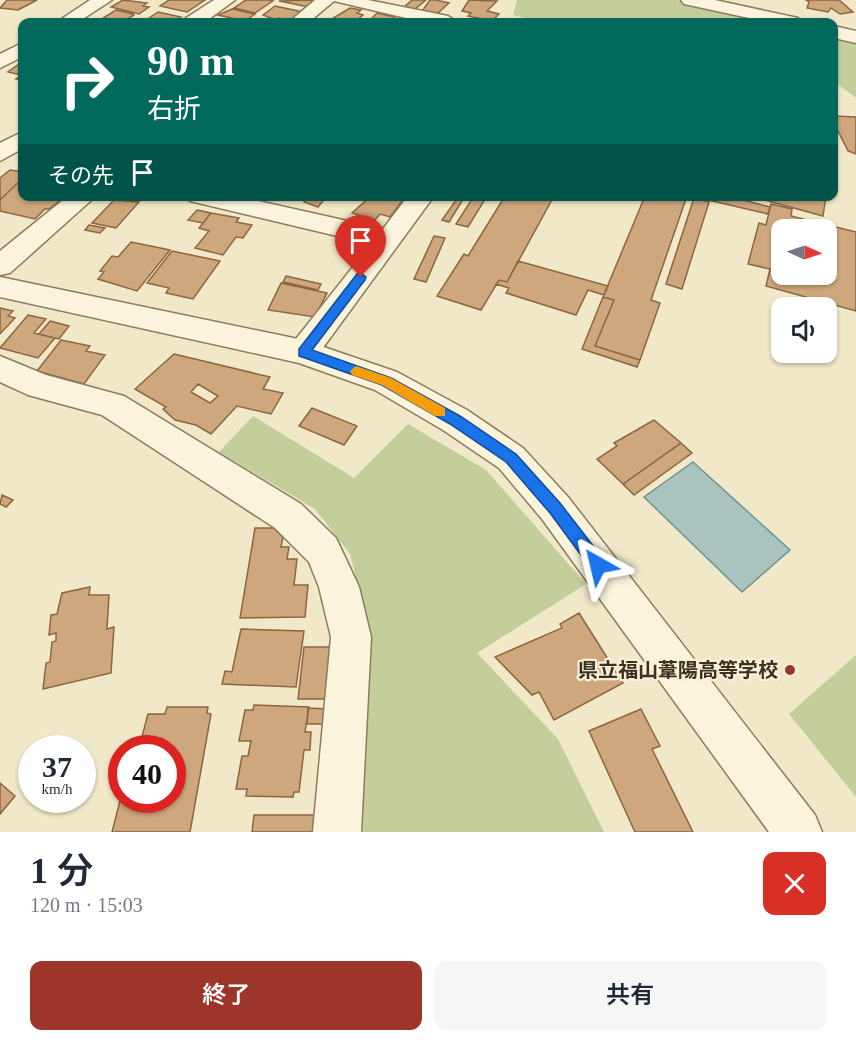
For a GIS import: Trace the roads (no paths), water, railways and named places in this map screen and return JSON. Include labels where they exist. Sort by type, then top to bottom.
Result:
[{"type":"street","points":[[73,18],[103,0]]},
{"type":"street","points":[[199,18],[226,0]]},
{"type":"street","points":[[303,18],[326,0]]},
{"type":"street","points":[[342,0],[421,18]]},
{"type":"street","points":[[690,0],[773,18]]},
{"type":"street","points":[[838,33],[856,37]]},
{"type":"street","points":[[0,62],[18,51]]},
{"type":"street","points":[[0,154],[18,142]]},
{"type":"street","points":[[0,154],[18,158]]},
{"type":"street","points":[[0,266],[78,201]]},
{"type":"street","points":[[249,201],[389,239]]},
{"type":"street","points":[[303,352],[418,201]]},
{"type":"street","points":[[0,287],[303,352],[386,381],[455,420],[511,458],[555,508],[798,832]]},
{"type":"street","points":[[0,368],[39,386],[112,405],[288,516],[323,550],[339,587],[351,637],[337,832]]},
{"type":"water","points":[[693,462],[790,550],[742,592],[644,497]]},
{"type":"place","name":"県立福山葦陽高等学校","points":[[790,670]]}]
